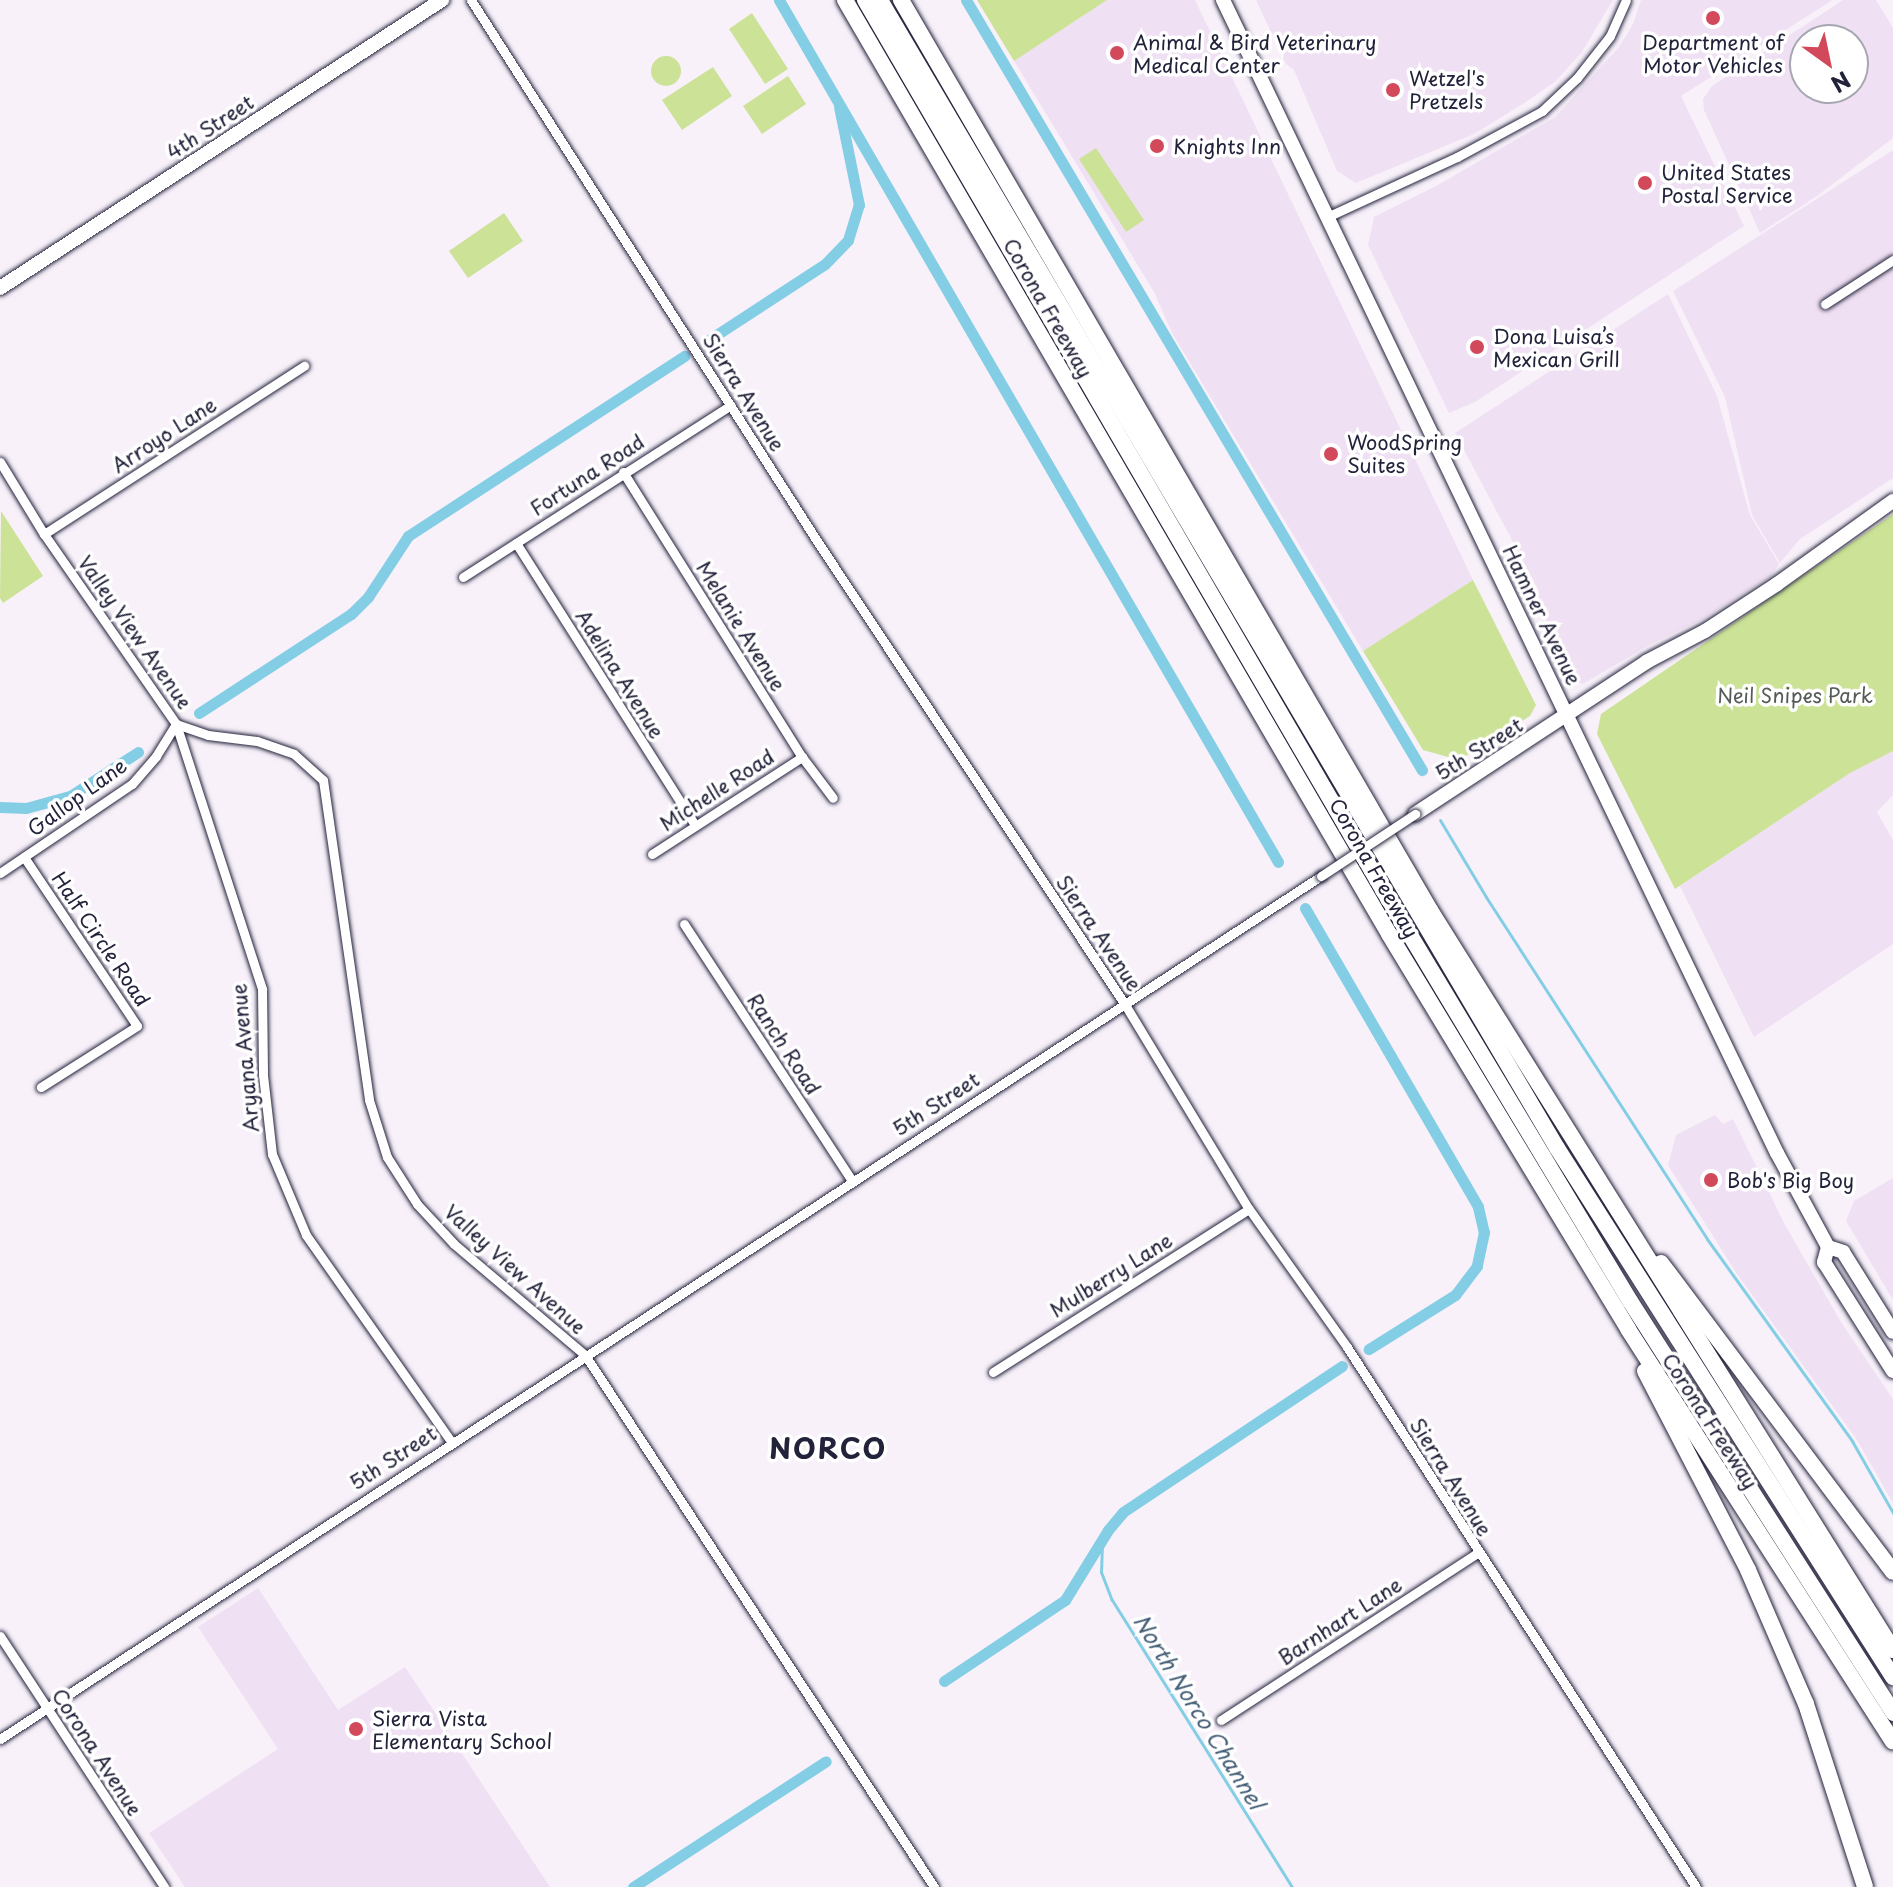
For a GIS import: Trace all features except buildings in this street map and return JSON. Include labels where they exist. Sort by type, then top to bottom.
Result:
[{"type":"highway","name":"Corona Freeway","points":[[845,0],[1381,921],[1628,1329],[1893,1741]]},
{"type":"highway","points":[[865,0],[1557,1148],[1893,1677]]},
{"type":"highway","points":[[880,0],[1389,900],[1630,1301],[1893,1713]]},
{"type":"highway","name":"Corona Freeway","points":[[901,0],[1022,213],[1430,910],[1893,1650]]},
{"type":"highway","points":[[1022,213],[1055,313]]},
{"type":"highway","points":[[983,235],[1055,313]]},
{"type":"highway","points":[[1572,1137],[1699,1316],[1893,1572]]},
{"type":"highway","points":[[1628,1329],[1654,1392],[1748,1570],[1806,1704],[1865,1887]]},
{"type":"main road","name":"4th Street","points":[[0,288],[442,0]]},
{"type":"main road","name":"Hamner Avenue","points":[[1223,0],[1777,1153],[1828,1247],[1843,1252],[1893,1332]]},
{"type":"main road","name":"5th Street","points":[[1415,814],[1646,662],[1705,631],[1765,592],[1893,501]]},
{"type":"main road","name":"Hamner Avenue","points":[[1828,1247],[1824,1262],[1893,1371]]},
{"type":"street","name":"Sierra Avenue","points":[[471,0],[893,656],[1124,1003],[1249,1209],[1363,1371],[1477,1553],[1696,1887]]},
{"type":"street","points":[[1327,217],[1457,157],[1542,111],[1577,78],[1610,36],[1626,0]]},
{"type":"street","points":[[1825,304],[1893,260]]},
{"type":"street","name":"Arroyo Lane","points":[[44,534],[304,366]]},
{"type":"street","name":"Fortuna Road","points":[[463,577],[731,405]]},
{"type":"street","name":"Valley View Avenue","points":[[0,462],[44,534],[176,724],[208,735],[257,741],[294,754],[323,780],[369,1100],[387,1157],[417,1204],[454,1244],[585,1355],[934,1887]]},
{"type":"street","name":"Melanie Avenue","points":[[623,472],[802,757],[833,798]]},
{"type":"street","name":"Adelina Avenue","points":[[516,543],[694,824]]},
{"type":"street","name":"Gallop Lane","points":[[0,873],[132,784],[156,756],[176,724]]},
{"type":"street","name":"Aryana Avenue","points":[[176,724],[262,989],[263,1075],[272,1154],[306,1235],[452,1443]]},
{"type":"street","name":"Michelle Road","points":[[652,854],[802,757]]},
{"type":"street","name":"5th Street","points":[[0,1739],[1415,814]]},
{"type":"street","name":"Half Circle Road","points":[[24,857],[137,1026],[41,1087]]},
{"type":"street","name":"Ranch Road","points":[[684,924],[853,1182]]},
{"type":"street","name":"Mulberry Lane","points":[[993,1372],[1249,1209]]},
{"type":"street","name":"Barnhart Lane","points":[[1221,1720],[1477,1553]]},
{"type":"street","name":"Corona Avenue","points":[[0,1636],[164,1887]]},
{"type":"shaded area","points":[[1107,0],[1195,0],[1473,580],[1363,651],[1172,333],[1154,292],[1014,61]]},
{"type":"shaded area","points":[[1256,0],[1613,0],[1582,52],[1556,81],[1474,134],[1356,183],[1337,171],[1294,70],[1286,64]]},
{"type":"shaded area","points":[[1641,0],[1833,0],[1795,24],[1789,24],[1789,28],[1681,96],[1744,226],[1475,402],[1449,413],[1368,245],[1374,217],[1438,185],[1555,117],[1619,47],[1633,24]]},
{"type":"shaded area","points":[[1843,0],[1876,0],[1893,28],[1893,138],[1817,196],[1760,233],[1704,110],[1703,99],[1712,86],[1789,35],[1789,104],[1869,104],[1869,24],[1806,24]]},
{"type":"shaded area","points":[[1893,150],[1893,478],[1800,539],[1780,563],[1752,515],[1725,397],[1673,291]]},
{"type":"shaded area","points":[[1668,294],[1717,396],[1750,515],[1779,564],[1771,576],[1703,619],[1649,645],[1583,684],[1569,677],[1536,593],[1539,591],[1455,433]]},
{"type":"shaded area","points":[[1893,751],[1893,795],[1877,812],[1893,840],[1893,944],[1754,1037],[1680,886],[1850,773]]},
{"type":"shaded area","points":[[1715,1115],[1723,1124],[1733,1119],[1784,1223],[1841,1322],[1893,1399],[1893,1503],[1857,1440],[1737,1274],[1668,1165],[1676,1135]]},
{"type":"shaded area","points":[[1893,1178],[1893,1300],[1846,1221],[1854,1201]]},
{"type":"shaded area","name":"Sierra Vista Elementary School","points":[[258,1588],[338,1710],[405,1667],[550,1887],[185,1887],[149,1833],[278,1749],[198,1627]]},
{"type":"green space","points":[[977,0],[1107,0],[1014,61]]},
{"type":"green space","points":[[752,13],[788,69],[765,84],[729,29]]},
{"type":"green space","points":[[666,56],[677,60],[681,71],[677,82],[666,86],[655,82],[651,71],[655,60]]},
{"type":"green space","points":[[713,67],[732,96],[682,130],[662,100]]},
{"type":"green space","points":[[788,76],[806,104],[762,134],[743,106]]},
{"type":"green space","points":[[1096,148],[1144,220],[1126,232],[1079,159]]},
{"type":"green space","points":[[504,213],[523,241],[468,278],[449,251]]},
{"type":"green space","points":[[1,511],[43,576],[3,603],[0,598]]},
{"type":"green space","name":"Neil Snipes Park","points":[[1893,514],[1893,751],[1850,773],[1675,889],[1597,734],[1601,714]]},
{"type":"green space","points":[[1473,580],[1536,705],[1530,716],[1459,760],[1423,750],[1363,651]]},
{"type":"waterway","points":[[779,0],[1278,862]]},
{"type":"waterway","points":[[966,0],[1422,770]]},
{"type":"waterway","points":[[710,339],[825,264],[848,240],[859,205],[839,107]]},
{"type":"waterway","points":[[199,713],[351,614],[368,597],[408,536],[684,356]]},
{"type":"waterway","points":[[0,807],[26,808],[70,796],[138,752]]},
{"type":"waterway","points":[[1440,820],[1486,897],[1707,1239],[1852,1441],[1893,1513]]},
{"type":"waterway","points":[[1305,908],[1478,1207],[1484,1232],[1477,1266],[1455,1295],[1369,1349]]},
{"type":"waterway","points":[[944,1681],[1065,1600],[1108,1530],[1123,1512],[1342,1366]]},
{"type":"waterway","name":"North Norco Channel","points":[[1102,1544],[1101,1572],[1112,1600],[1292,1887]]},
{"type":"waterway","points":[[633,1887],[826,1761]]},
{"type":"place","name":"Department of Motor Vehicles","points":[[1713,18]]},
{"type":"place","name":"Animal & Bird Veterinary Medical Center","points":[[1117,53]]},
{"type":"place","name":"Wetzel's Pretzels","points":[[1393,90]]},
{"type":"place","name":"Knights Inn","points":[[1157,146]]},
{"type":"place","name":"United States Postal Service","points":[[1645,183]]},
{"type":"place","name":"Dona Luisa’s Mexican Grill","points":[[1477,347]]},
{"type":"place","name":"WoodSpring Suites","points":[[1331,454]]},
{"type":"place","name":"Bob's Big Boy","points":[[1711,1180]]},
{"type":"place","name":"Sierra Vista Elementary School","points":[[356,1729]]},
{"type":"district","name":"NORCO","points":[[828,1448]]}]
